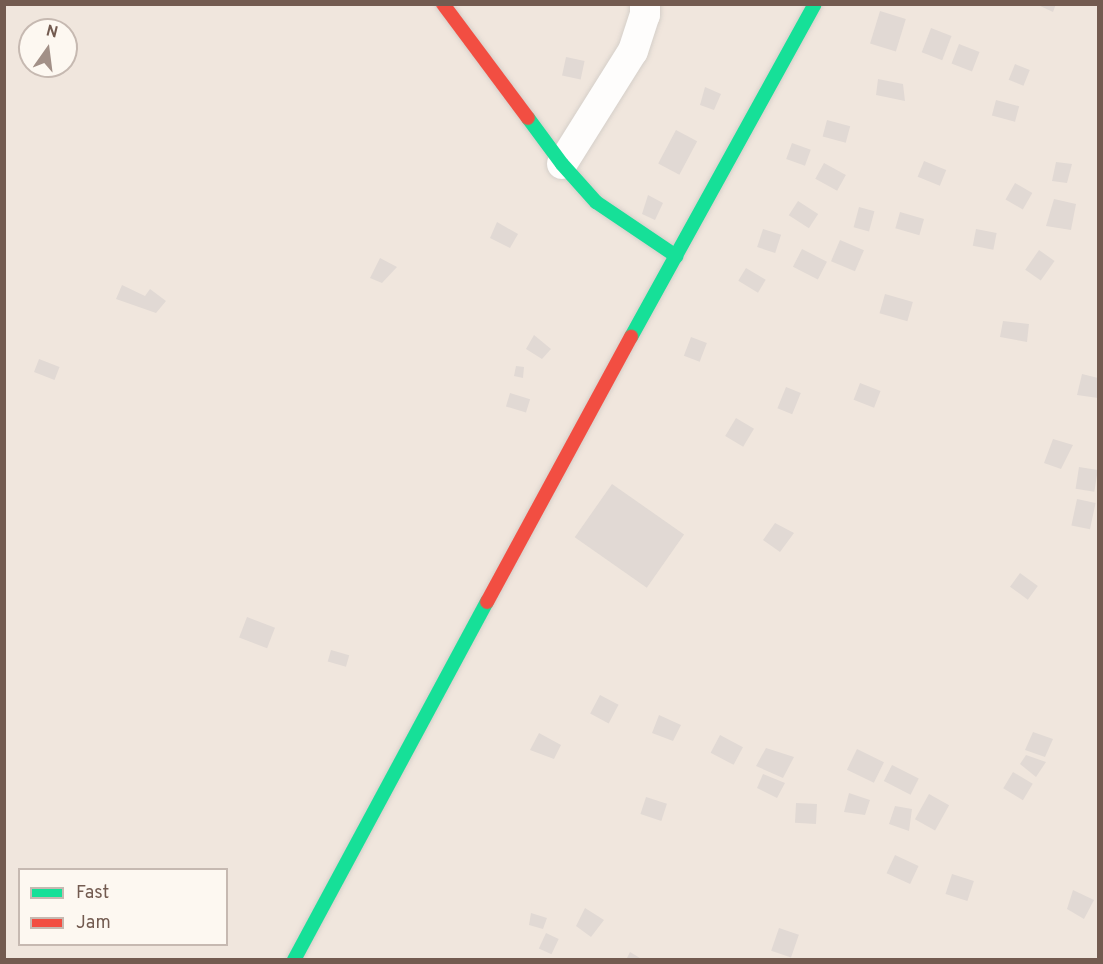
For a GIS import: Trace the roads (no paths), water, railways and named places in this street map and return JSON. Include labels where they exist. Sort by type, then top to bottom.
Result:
[{"type":"street","points":[[443,4],[562,164],[596,202],[676,256]]},
{"type":"street","points":[[562,164],[633,51],[645,15],[645,4]]},
{"type":"street","points":[[294,960],[815,4]]}]
